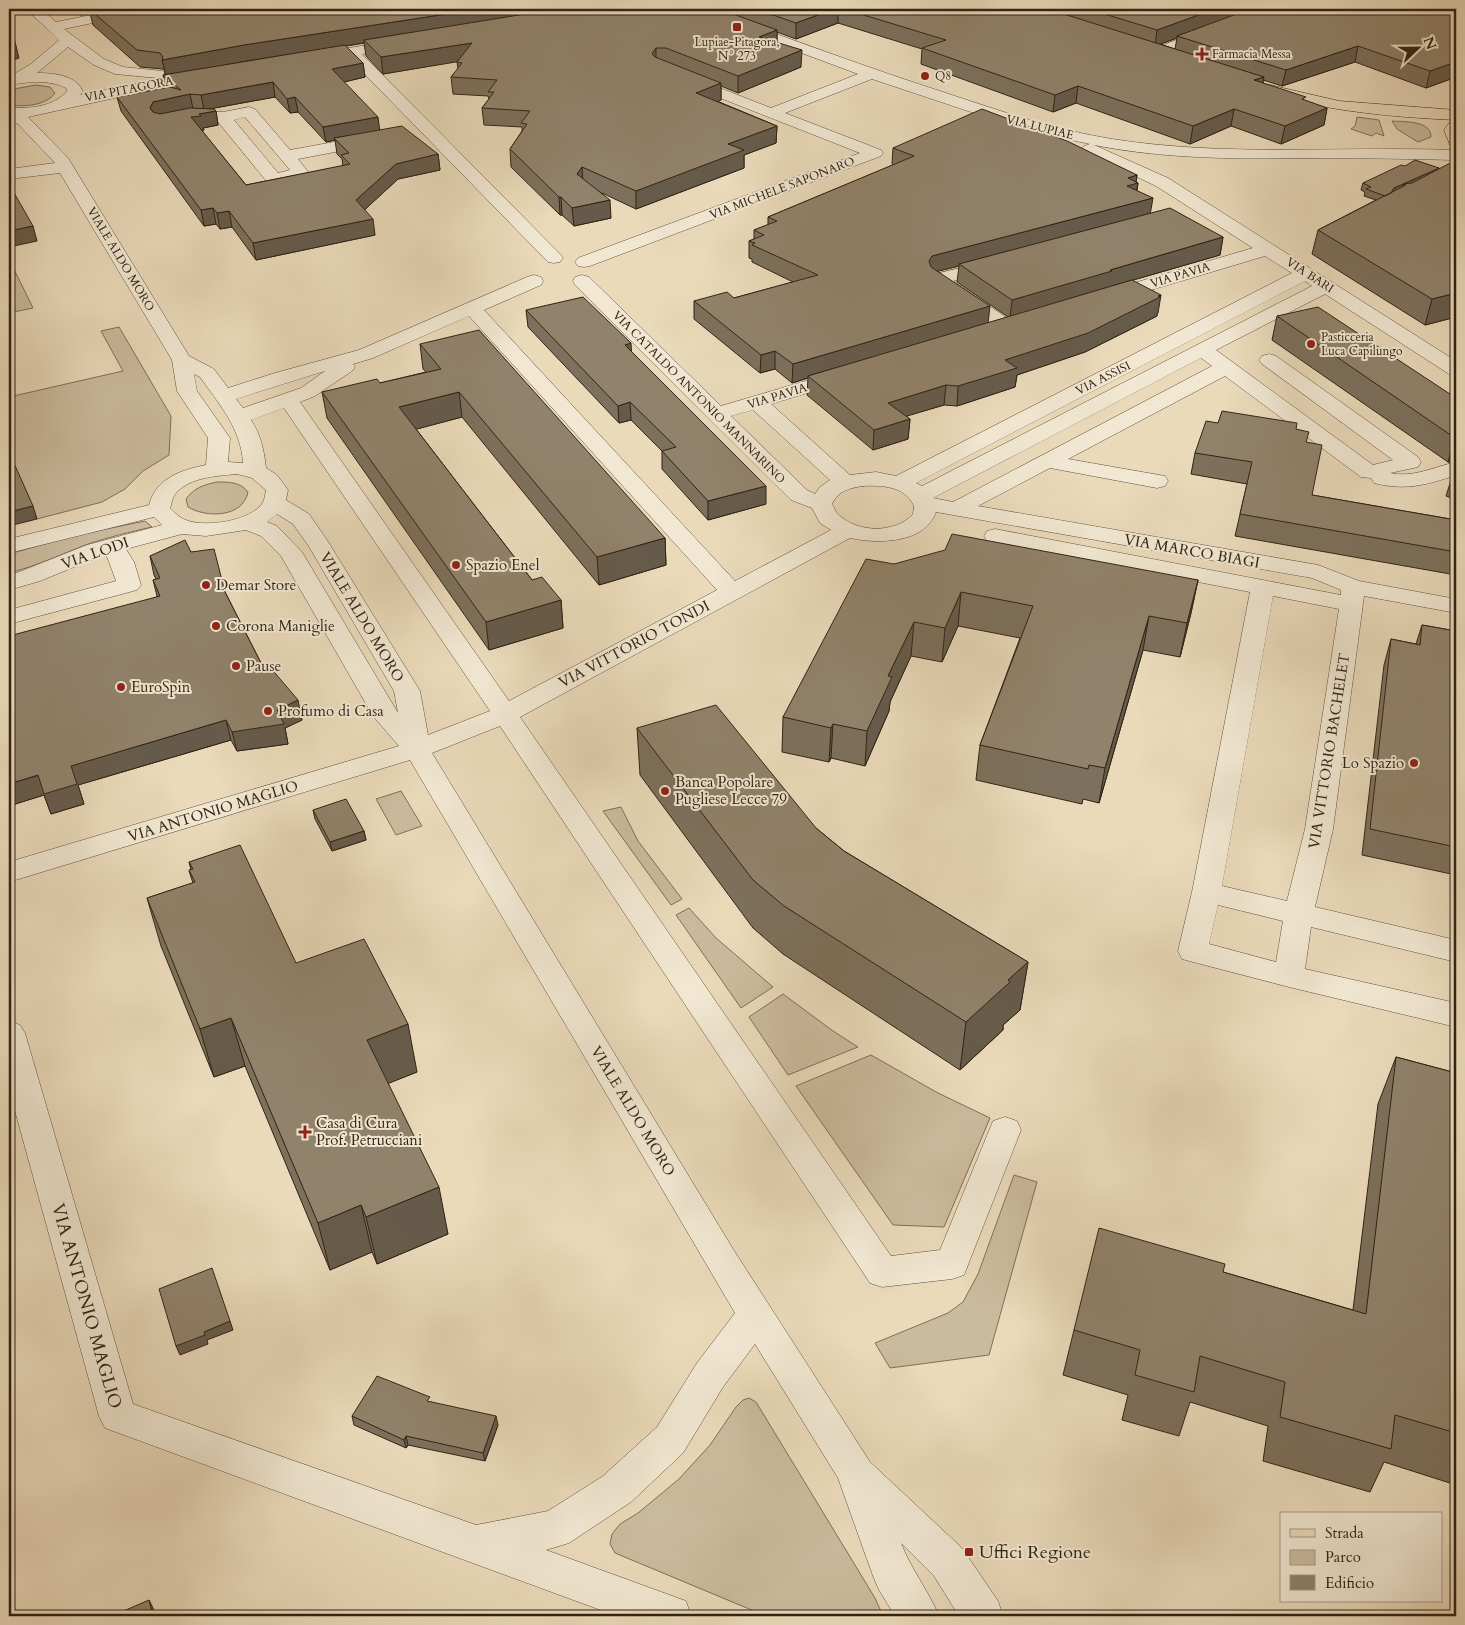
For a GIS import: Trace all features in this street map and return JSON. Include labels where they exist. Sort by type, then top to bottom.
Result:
[{"type":"main road","points":[[1150,51],[1174,59]]},
{"type":"main road","points":[[1254,85],[1280,94],[1328,104],[1381,110],[1426,120],[1455,134]]},
{"type":"street","points":[[33,9],[68,40]]},
{"type":"street","points":[[52,27],[140,9]]},
{"type":"street","name":"VIA LUPIAE","points":[[696,9],[872,74],[1034,128],[1112,144],[1154,149],[1245,154],[1371,153],[1455,134]]},
{"type":"street","points":[[1150,51],[1270,9]]},
{"type":"street","points":[[782,40],[804,32]]},
{"type":"street","points":[[12,81],[36,67],[68,40]]},
{"type":"street","points":[[63,81],[58,74],[66,54],[68,40]]},
{"type":"street","name":"VIA PITAGORA","points":[[9,114],[38,111],[216,71],[151,75],[120,72],[99,62],[68,40]]},
{"type":"street","points":[[304,59],[420,41]]},
{"type":"street","points":[[351,52],[420,131],[554,258]]},
{"type":"street","name":"VIA MICHELE SAPONARO","points":[[224,396],[282,377],[366,354],[471,307],[563,279],[875,153],[670,73]]},
{"type":"street","points":[[771,113],[872,74]]},
{"type":"street","name":"VIA PITAGORA","points":[[12,81],[47,78],[63,81],[108,83],[196,76]]},
{"type":"street","name":"VIA PITAGORA","points":[[57,106],[70,98],[75,92],[73,86],[63,81]]},
{"type":"street","name":"VIALE ALDO MORO","points":[[57,106],[49,118],[62,162]]},
{"type":"street","points":[[163,122],[193,116],[223,118],[248,112],[301,173],[267,183],[223,118]]},
{"type":"street","name":"VIALE ALDO MORO","points":[[9,114],[24,121],[62,162],[182,360],[187,391],[218,438],[216,469]]},
{"type":"street","name":"VIA BARI","points":[[1034,128],[1158,175]]},
{"type":"street","points":[[287,156],[385,138]]},
{"type":"street","name":"VIA BARI","points":[[1112,144],[1135,156],[1158,175],[1205,208],[1456,370]]},
{"type":"street","points":[[1158,175],[1167,158],[1196,151]]},
{"type":"street","points":[[9,174],[62,162]]},
{"type":"street","points":[[1177,216],[1205,208]]},
{"type":"street","name":"VIA PAVIA","points":[[1091,302],[1268,249]]},
{"type":"street","points":[[565,258],[563,279],[528,276],[528,270],[542,260],[565,258]]},
{"type":"street","points":[[1007,327],[938,279],[1014,259]]},
{"type":"street","name":"VIA ASSISI","points":[[899,483],[1306,273]]},
{"type":"street","name":"VIA CATALDO ANTONIO MANNARINO","points":[[563,279],[717,414],[799,495],[821,504]]},
{"type":"street","name":"VIA ASSISI","points":[[922,507],[956,477],[1326,286]]},
{"type":"street","points":[[471,307],[731,591]]},
{"type":"street","points":[[989,332],[1026,321]]},
{"type":"street","points":[[1203,350],[1369,472],[1395,483],[1424,478],[1456,468]]},
{"type":"street","name":"VIA MICHELE SAPONARO","points":[[239,417],[308,392],[366,354]]},
{"type":"street","points":[[182,360],[207,373],[239,417],[247,430],[253,449],[256,471]]},
{"type":"street","points":[[1269,360],[1410,462],[1369,472]]},
{"type":"street","points":[[956,509],[1226,367]]},
{"type":"street","name":"VIA PAVIA","points":[[717,414],[858,371]]},
{"type":"street","points":[[288,400],[505,714],[882,1272],[952,1264],[1005,1130]]},
{"type":"street","points":[[756,402],[845,482]]},
{"type":"street","points":[[1046,461],[1157,481]]},
{"type":"street","points":[[237,468],[256,471],[270,479],[277,490],[275,502],[264,513],[246,523],[225,529],[202,530],[181,527],[166,519],[159,508],[165,491],[186,477],[216,469],[237,468]]},
{"type":"street","points":[[956,477],[1001,485]]},
{"type":"street","points":[[872,478],[899,483],[922,507],[900,532],[874,535],[847,530],[828,518],[821,504],[828,491],[845,482],[872,478]]},
{"type":"street","name":"VIALE ALDO MORO","points":[[275,502],[301,520],[319,545],[407,691],[417,749]]},
{"type":"street","name":"VIA MARCO BIAGI","points":[[922,507],[956,509],[1318,572],[1352,596]]},
{"type":"street","name":"VIA MARCO BIAGI","points":[[922,507],[1263,586],[1456,606]]},
{"type":"street","name":"VIA LODI","points":[[9,546],[159,508]]},
{"type":"street","name":"VIALE ALDO MORO","points":[[246,523],[270,531],[290,552],[386,716],[417,749],[716,1251],[854,1469],[894,1576],[918,1616]]},
{"type":"street","name":"VIA LODI","points":[[9,583],[32,576],[95,550],[181,527]]},
{"type":"street","name":"VIA VITTORIO TONDI","points":[[417,749],[505,714],[847,530]]},
{"type":"street","points":[[9,617],[129,585],[122,562],[113,546]]},
{"type":"street","points":[[1263,586],[1206,892],[1193,951],[1289,976],[1456,1015]]},
{"type":"street","name":"VIA VITTORIO BACHELET","points":[[1289,976],[1299,913],[1319,829],[1352,596]]},
{"type":"street","name":"VIA ANTONIO MAGLIO","points":[[9,872],[417,749]]},
{"type":"street","points":[[1206,892],[1456,951]]},
{"type":"street","name":"VIA ANTONIO MAGLIO","points":[[9,1034],[118,1416],[672,1616]]},
{"type":"street","name":"VIA ANTONIO MAGLIO","points":[[476,1544],[555,1530],[617,1489],[670,1440],[710,1374],[756,1314]]},
{"type":"street","name":"VIALE ALDO MORO","points":[[854,1469],[948,1562],[983,1616]]},
{"type":"green space","points":[[35,85],[50,87],[55,93],[46,101],[40,103],[27,106],[9,105],[9,90]]},
{"type":"green space","points":[[1357,117],[1379,120],[1384,136],[1376,133],[1372,136],[1351,129],[1355,126]]},
{"type":"green space","points":[[1392,121],[1416,123],[1427,127],[1431,137],[1418,142],[1397,129]]},
{"type":"green space","points":[[9,259],[33,308],[9,313]]},
{"type":"green space","points":[[119,327],[171,416],[169,455],[143,471],[125,489],[102,502],[37,519],[9,456],[9,397],[123,371],[101,331]]},
{"type":"green space","points":[[217,482],[242,486],[248,492],[245,501],[232,511],[214,514],[196,511],[188,507],[186,499],[192,492]]},
{"type":"green space","points":[[145,521],[152,527],[96,541],[9,573],[9,554],[77,535]]},
{"type":"green space","points":[[401,791],[422,826],[396,835],[376,799]]},
{"type":"green space","points":[[621,807],[638,841],[682,899],[671,905],[603,811]]},
{"type":"green space","points":[[689,908],[716,938],[773,987],[741,1008],[676,915]]},
{"type":"green space","points":[[783,994],[858,1047],[788,1075],[749,1017]]},
{"type":"green space","points":[[871,1055],[938,1093],[990,1118],[944,1227],[893,1225],[796,1086]]},
{"type":"green space","points":[[1014,1175],[1037,1182],[989,1355],[890,1368],[875,1343],[948,1313],[963,1302],[978,1274]]},
{"type":"green space","points":[[749,1398],[756,1402],[875,1598],[883,1616],[766,1616],[615,1553],[610,1544],[612,1534],[620,1524],[638,1513],[679,1479],[710,1445],[736,1407],[743,1400]]},
{"type":"building","points":[[89,9],[479,9],[244,45],[162,60],[163,57],[160,53],[137,50]]},
{"type":"building","points":[[556,9],[719,9],[777,30],[759,37],[802,50],[738,76],[666,48],[656,48],[652,54],[655,57],[721,83],[696,93],[777,126],[728,144],[744,150],[636,191],[582,167],[577,174],[610,200],[572,208],[510,149],[527,124],[521,123],[530,111],[482,108],[494,92],[488,92],[497,80],[451,77],[462,63],[457,62],[472,43],[381,57],[364,40]]},
{"type":"building","points":[[756,9],[834,9],[796,23]]},
{"type":"building","points":[[844,9],[1048,9],[1264,77],[1254,80],[1306,97],[1302,99],[1327,108],[1285,126],[1234,109],[1193,126],[1078,86],[1055,95],[922,48],[946,40]]},
{"type":"building","points":[[1088,9],[1215,9],[1157,30]]},
{"type":"building","points":[[1250,9],[1456,9],[1456,62],[1430,71],[1358,46],[1286,70],[1177,36]]},
{"type":"building","points":[[345,45],[363,63],[332,69],[378,117],[323,127],[295,97],[287,99],[273,82],[201,95],[190,94],[153,102],[150,108],[153,112],[160,114],[190,108],[214,109],[216,111],[191,117],[246,185],[350,164],[341,155],[349,153],[334,138],[402,126],[438,154],[396,164],[356,200],[373,219],[253,243],[229,211],[217,213],[213,208],[201,210],[117,97],[170,87],[181,90],[163,75]]},
{"type":"building","points":[[982,109],[1067,141],[1137,175],[1128,178],[1138,183],[1127,186],[1153,198],[932,256],[929,261],[931,267],[990,306],[793,364],[775,351],[761,355],[694,301],[727,292],[734,298],[818,275],[752,245],[755,243],[749,241],[764,235],[754,230],[777,221],[768,217],[914,156],[893,148]]},
{"type":"building","points":[[1415,160],[1439,168],[1394,188],[1391,193],[1385,196],[1366,189],[1371,187],[1363,183]]},
{"type":"building","points":[[1456,160],[1456,293],[1432,299],[1318,230],[1406,185],[1403,184],[1412,183]]},
{"type":"building","points":[[9,184],[33,226],[9,231]]},
{"type":"building","points":[[1170,208],[1223,237],[1012,300],[959,264]]},
{"type":"building","points":[[1132,280],[1161,295],[1158,296],[1160,297],[1088,333],[1005,360],[1017,368],[958,386],[946,385],[888,403],[910,419],[874,430],[808,376]]},
{"type":"building","points":[[583,297],[631,343],[625,345],[766,486],[708,501],[662,451],[676,447],[630,402],[618,406],[526,310]]},
{"type":"building","points":[[1318,307],[1456,398],[1456,437],[1277,316]]},
{"type":"building","points":[[479,330],[665,538],[597,557],[459,392],[399,407],[532,580],[542,577],[561,600],[486,622],[322,392],[377,379],[380,383],[441,369],[420,344]]},
{"type":"building","points":[[1222,411],[1297,423],[1296,429],[1309,432],[1306,442],[1322,445],[1312,495],[1456,520],[1456,552],[1240,514],[1252,462],[1195,453],[1206,421],[1218,423]]},
{"type":"building","points":[[9,452],[33,506],[9,512]]},
{"type":"building","points":[[952,534],[1198,580],[1187,623],[1149,616],[1105,768],[1089,765],[1088,769],[980,745],[1033,606],[961,592],[945,628],[914,622],[888,676],[892,677],[867,731],[833,724],[831,728],[783,717],[866,559],[894,564],[945,550]]},
{"type":"building","points":[[185,540],[191,552],[214,549],[225,592],[263,667],[269,666],[298,700],[277,710],[284,724],[232,732],[226,720],[71,766],[77,784],[44,794],[38,775],[9,784],[9,636],[160,596],[153,580],[160,578],[150,556]]},
{"type":"building","name":"Lo Spazio","points":[[1422,625],[1456,631],[1456,847],[1370,829],[1391,639],[1420,645]]},
{"type":"building","points":[[716,705],[816,828],[844,851],[1028,962],[1008,980],[1010,982],[966,1022],[784,906],[753,880],[637,728]]},
{"type":"building","points":[[346,799],[364,831],[330,842],[313,810]]},
{"type":"building","points":[[240,845],[296,963],[364,939],[408,1024],[367,1040],[439,1187],[366,1217],[361,1205],[318,1223],[231,1018],[200,1029],[147,898],[195,882],[189,870],[193,869],[189,862]]},
{"type":"building","points":[[1396,1057],[1456,1073],[1456,1433],[1395,1415],[1391,1449],[1280,1417],[1285,1382],[1200,1356],[1194,1392],[1135,1375],[1140,1350],[1074,1330],[1099,1228],[1225,1264],[1223,1272],[1366,1314]]},
{"type":"building","points":[[212,1268],[230,1321],[204,1332],[205,1335],[176,1346],[159,1289]]},
{"type":"building","points":[[377,1376],[430,1397],[427,1401],[496,1416],[483,1453],[406,1436],[404,1440],[352,1416]]},
{"type":"building","points":[[149,1600],[153,1616],[112,1616]]},
{"type":"place","name":"Lupiae-Pitagora, N° 273","points":[[737,27]]},
{"type":"place","name":"Farmacia Messa","points":[[1202,54]]},
{"type":"place","name":"Q8","points":[[925,76]]},
{"type":"place","name":"Pasticceria Luca Capilungo","points":[[1311,344]]},
{"type":"place","name":"Spazio Enel","points":[[456,565]]},
{"type":"place","name":"Demar Store","points":[[206,585]]},
{"type":"place","name":"Corona Maniglie","points":[[216,626]]},
{"type":"place","name":"Pause","points":[[236,666]]},
{"type":"place","name":"EuroSpin","points":[[121,687]]},
{"type":"place","name":"Profumo di Casa","points":[[268,711]]},
{"type":"place","name":"Lo Spazio","points":[[1414,763]]},
{"type":"place","name":"Banca Popolare Pugliese Lecce 79","points":[[665,791]]},
{"type":"place","name":"Casa di Cura Prof. Petrucciani","points":[[305,1132]]},
{"type":"place","name":"Uffici Regione","points":[[969,1552]]}]
